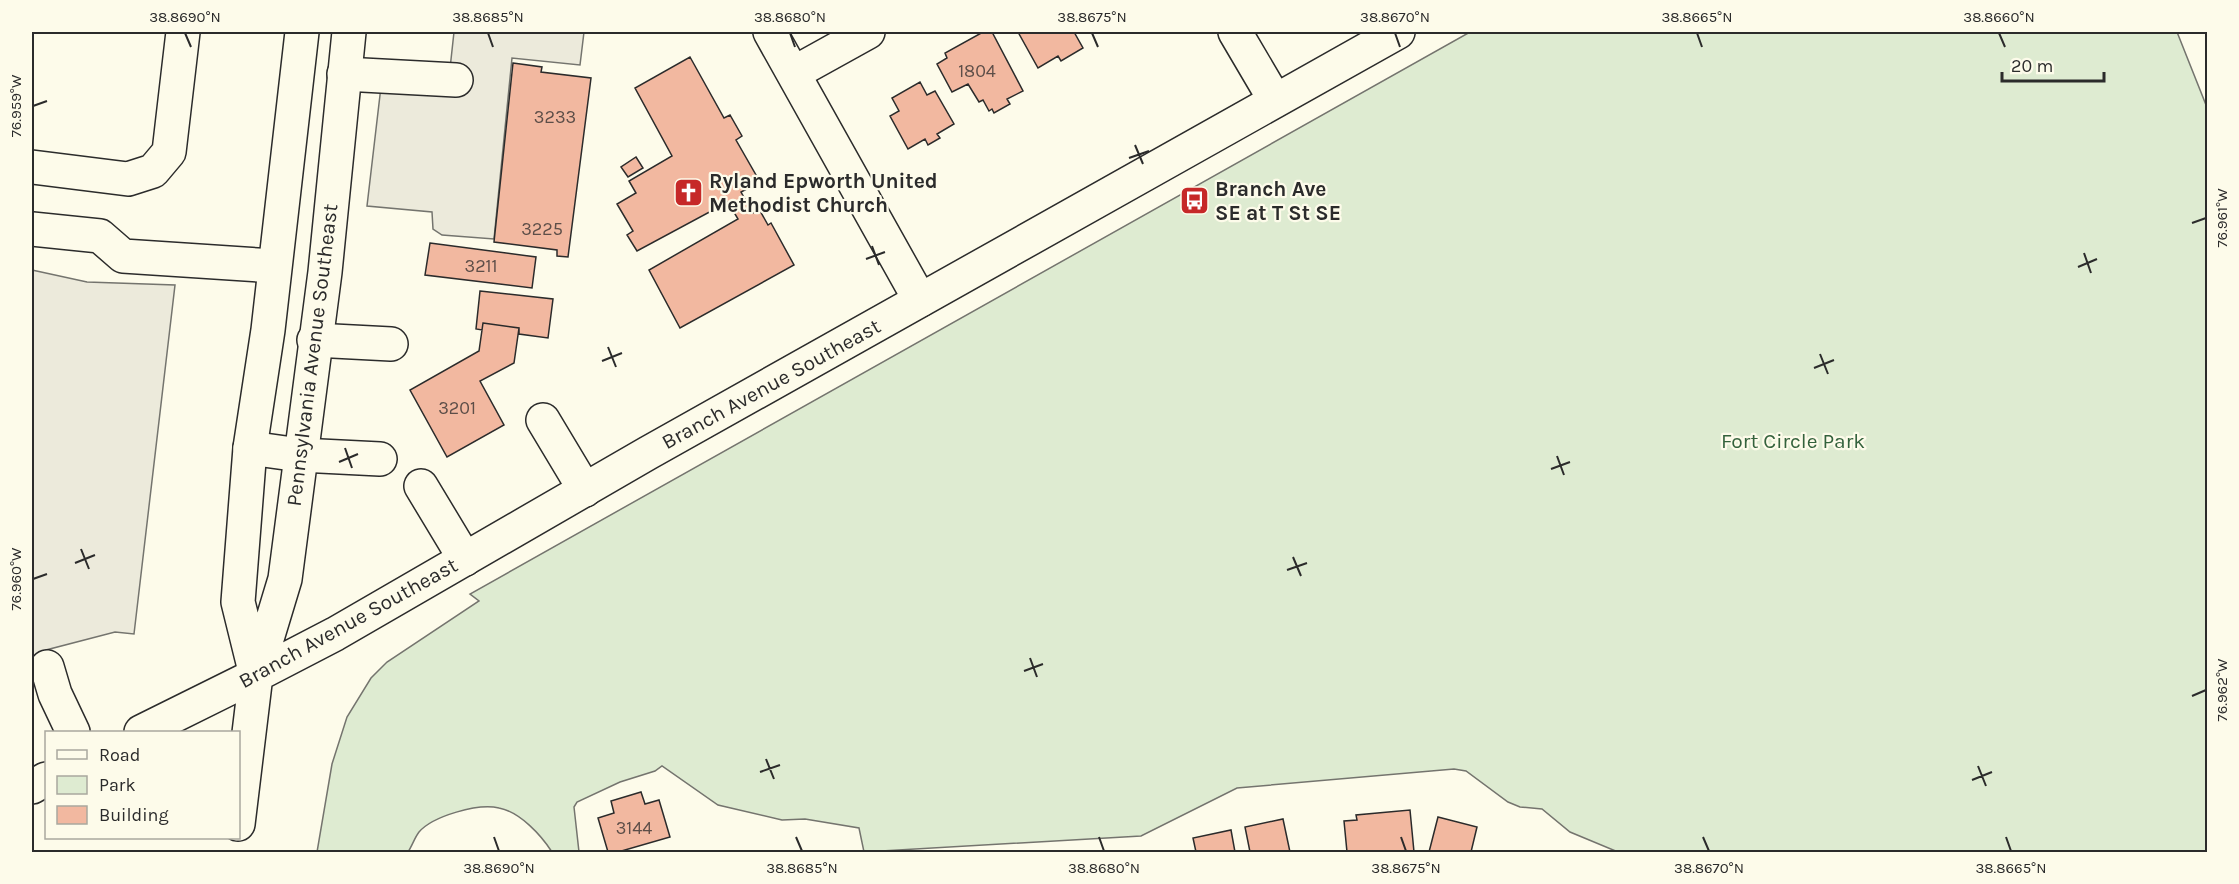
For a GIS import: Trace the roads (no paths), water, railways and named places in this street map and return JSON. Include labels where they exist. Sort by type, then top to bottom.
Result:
[{"type":"main road","points":[[32,167],[128,178],[153,171],[169,153],[183,32]]},
{"type":"main road","name":"Pennsylvania Avenue Southeast","points":[[256,675],[238,602],[250,448],[268,330],[302,32]]},
{"type":"main road","name":"Pennsylvania Avenue Southeast","points":[[240,807],[256,675],[285,579],[314,340],[325,272],[349,32]]},
{"type":"main road","points":[[770,32],[920,300]]},
{"type":"main road","points":[[794,74],[868,32]]},
{"type":"main road","points":[[1235,32],[1275,100]]},
{"type":"main road","name":"Branch Avenue Southeast","points":[[143,731],[335,634],[920,300],[1398,32]]},
{"type":"main road","points":[[344,74],[456,80]]},
{"type":"main road","points":[[32,229],[100,236],[123,256],[274,266]]},
{"type":"main road","points":[[314,340],[391,344]]},
{"type":"main road","points":[[543,420],[585,490]]},
{"type":"main road","points":[[250,448],[300,455],[380,459]]},
{"type":"main road","points":[[421,486],[465,559]]},
{"type":"main road","points":[[47,667],[55,694],[73,731]]},
{"type":"place","name":"Ryland Epworth United Methodist Church","points":[[688,193]]},
{"type":"place","name":"Branch Ave SE at T St SE","points":[[1194,201]]},
{"type":"park label","name":"Fort Circle Park","points":[[1793,441]]}]
